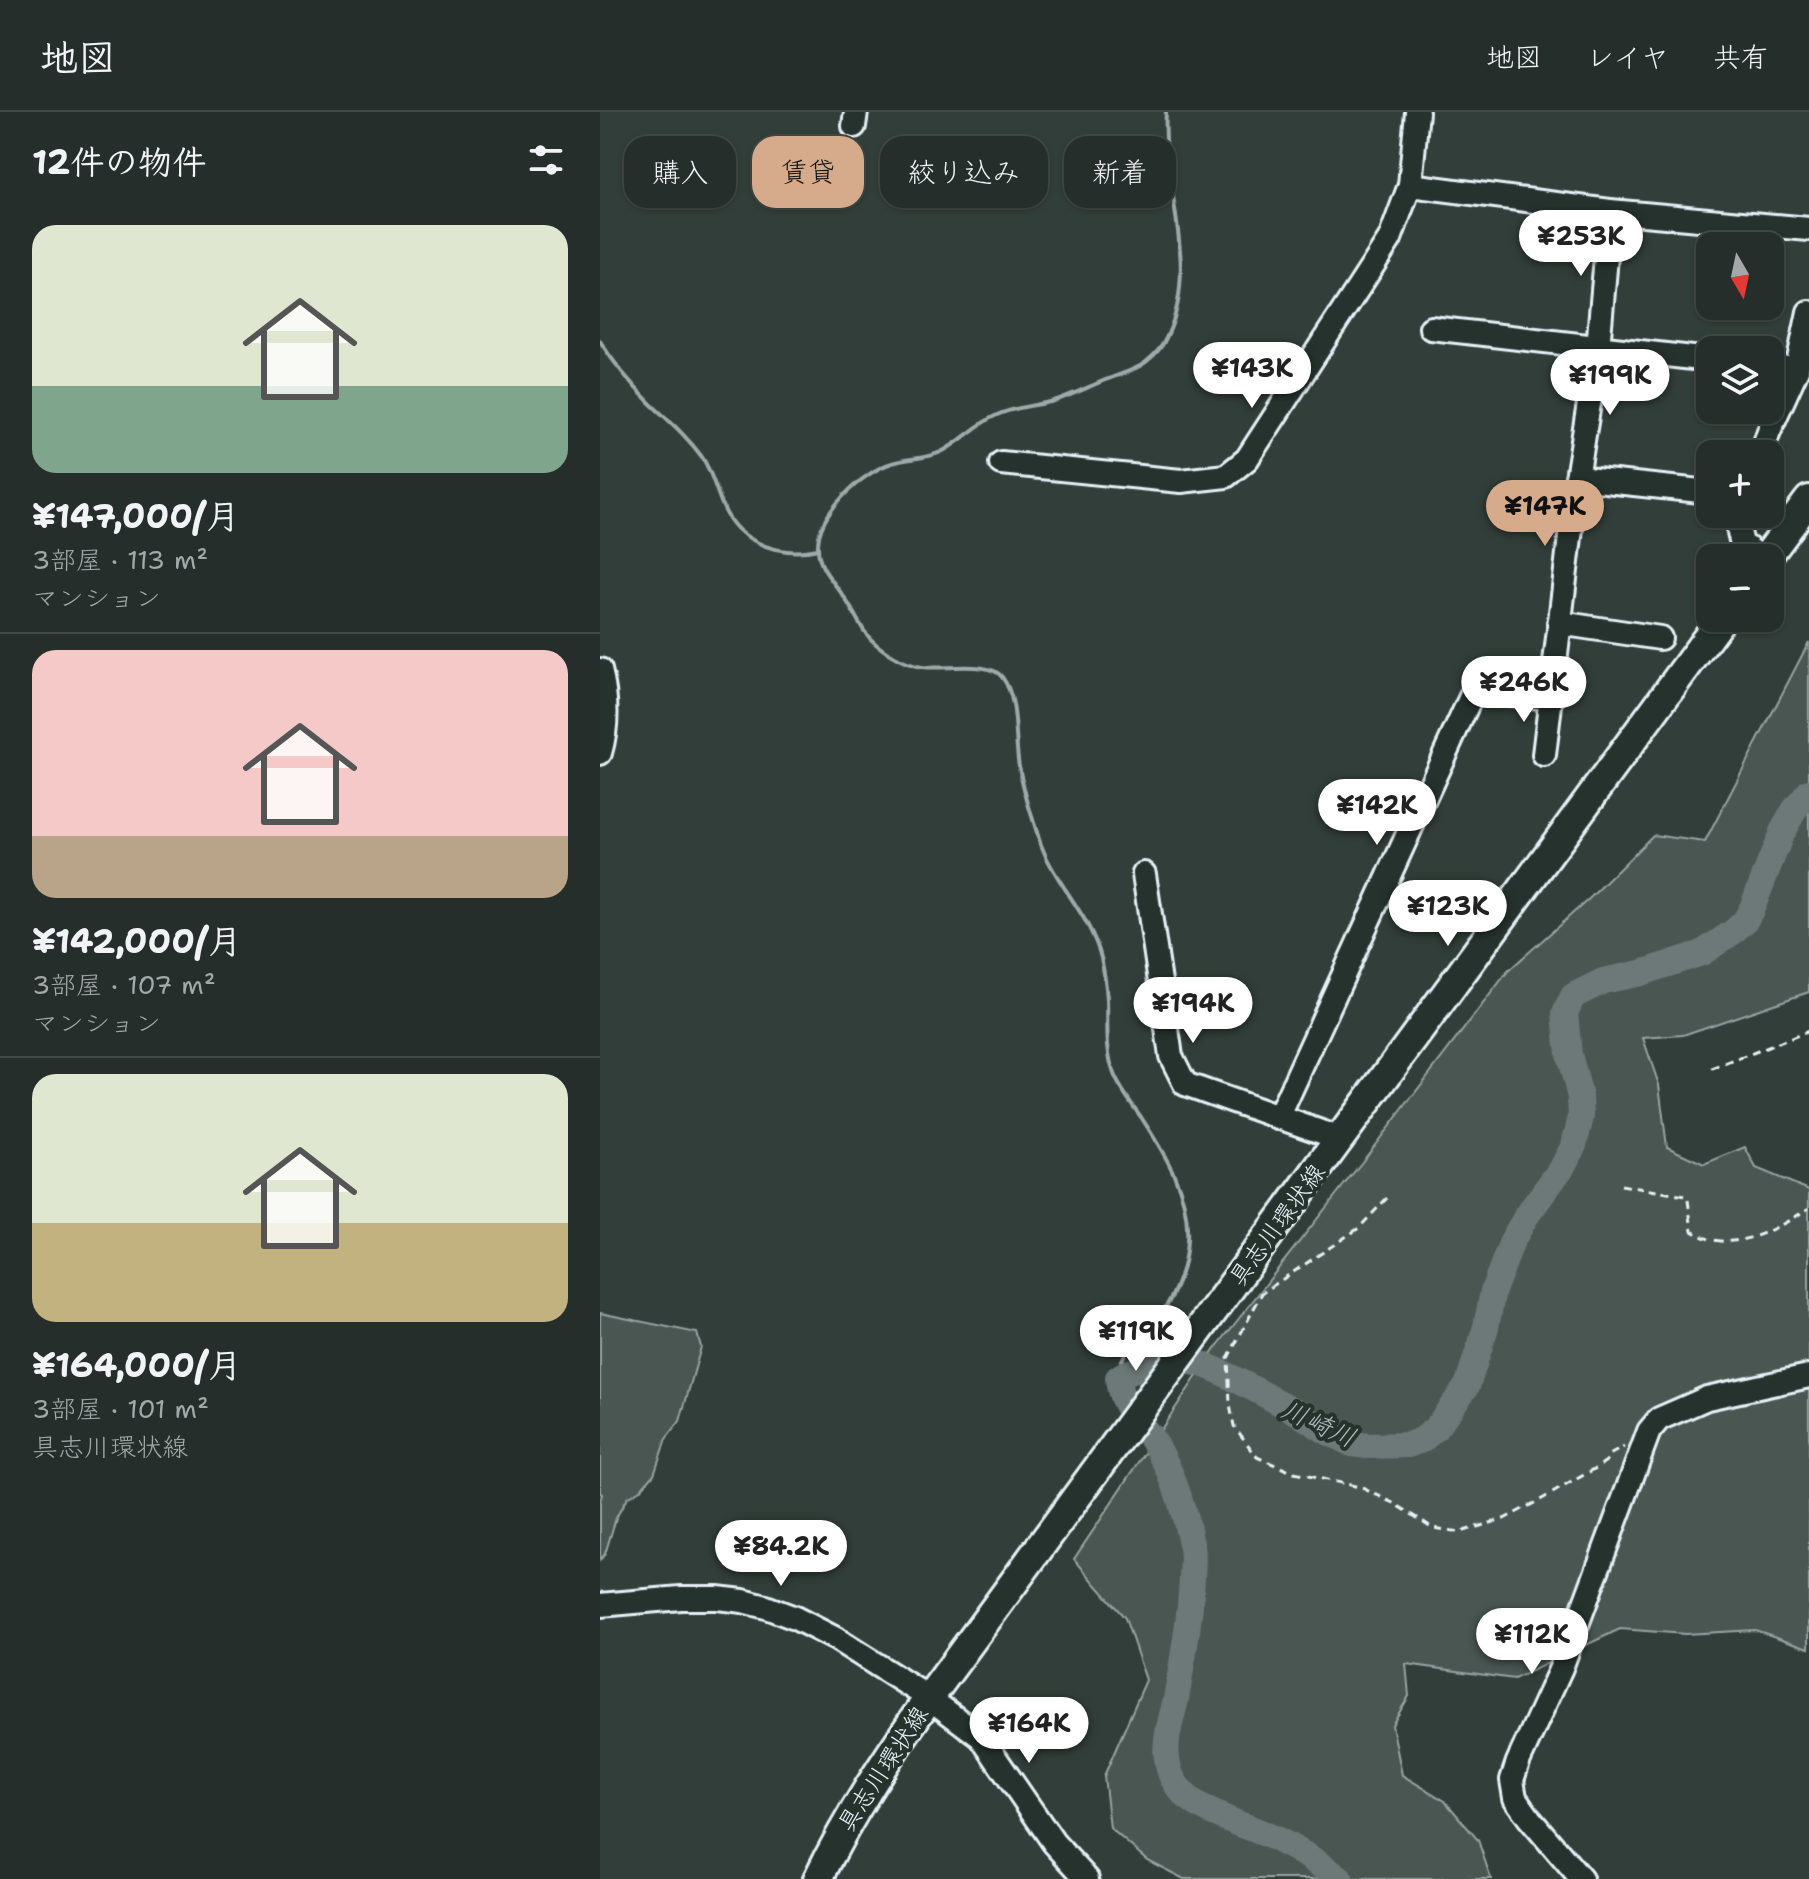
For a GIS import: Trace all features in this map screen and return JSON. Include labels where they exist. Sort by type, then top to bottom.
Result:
[{"type":"main road","points":[[1775,544],[1809,500]]},
{"type":"main road","name":"具志川環状線","points":[[818,1879],[880,1768],[929,1698],[1712,632]]},
{"type":"street","points":[[1001,463],[1181,481],[1226,476],[1247,459],[1390,239],[1410,185],[1417,112]]},
{"type":"street","points":[[1410,185],[1610,211],[1809,229]]},
{"type":"street","points":[[1544,755],[1577,478],[1598,348],[1610,211]]},
{"type":"street","points":[[1766,440],[1797,369],[1809,312]]},
{"type":"street","points":[[1431,328],[1696,358]]},
{"type":"street","points":[[1784,368],[1797,369]]},
{"type":"street","points":[[1577,478],[1696,491]]},
{"type":"street","points":[[1559,623],[1660,638]]},
{"type":"street","points":[[600,670],[606,734],[600,753]]},
{"type":"street","points":[[1278,1118],[1474,690],[1549,698]]},
{"type":"street","points":[[1144,874],[1171,1056],[1185,1084],[1341,1139]]},
{"type":"street","points":[[1581,1879],[1515,1798],[1512,1780],[1561,1668],[1643,1444],[1659,1419],[1688,1405],[1809,1376]]},
{"type":"street","points":[[600,1605],[681,1598],[743,1601],[795,1618],[836,1639],[929,1698],[981,1737],[1054,1843],[1087,1879]]},
{"type":"path","points":[[1712,1069],[1809,1031]]},
{"type":"path","points":[[1621,1185],[1685,1196],[1692,1231],[1702,1238],[1722,1241],[1762,1235],[1809,1208]]},
{"type":"path","points":[[1387,1198],[1359,1228],[1262,1293],[1228,1358],[1234,1426],[1257,1457],[1294,1473],[1360,1487],[1394,1503],[1433,1528],[1460,1532],[1504,1519],[1596,1468],[1618,1450],[1643,1444]]},
{"type":"shaded area","points":[[1809,642],[1809,992],[1683,1035],[1643,1038],[1659,1085],[1667,1147],[1704,1164],[1745,1147],[1756,1168],[1809,1190],[1809,1648],[1755,1630],[1685,1634],[1620,1629],[1514,1679],[1406,1664],[1409,1696],[1392,1725],[1402,1775],[1445,1801],[1478,1840],[1491,1879],[1184,1879],[1147,1860],[1110,1828],[1104,1776],[1146,1680],[1125,1618],[1074,1559],[1215,1349],[1508,971],[1591,897],[1653,835],[1705,842]]},
{"type":"shaded area","points":[[600,1313],[697,1333],[701,1347],[680,1421],[666,1439],[654,1474],[640,1490],[627,1498],[600,1560],[602,1494]]},
{"type":"waterway","points":[[1118,1378],[1128,1349],[1157,1319],[1176,1286],[1183,1268],[1187,1223],[1180,1190],[1167,1160],[1114,1074],[1108,1046],[1107,994],[1101,958],[1089,927],[1053,870],[1039,839],[1021,775],[1011,696],[1002,677],[988,669],[922,667],[904,662],[882,649],[871,640],[827,574],[818,547],[820,534],[833,508],[855,485],[880,468],[941,452],[997,415],[1068,396],[1138,367],[1158,350],[1177,309],[1180,281],[1166,112]]},
{"type":"waterway","points":[[600,341],[630,382],[702,457],[723,507],[742,533],[759,544],[778,550],[818,549]]},
{"type":"waterway","name":"川崎川","points":[[1340,1879],[1286,1844],[1197,1804],[1186,1796],[1172,1777],[1167,1744],[1186,1639],[1193,1552],[1183,1508],[1169,1469],[1156,1445],[1127,1407],[1118,1378],[1155,1363],[1199,1363],[1256,1390],[1352,1444],[1408,1445],[1422,1440],[1435,1429],[1467,1386],[1486,1327],[1493,1291],[1512,1241],[1574,1145],[1581,1117],[1580,1097],[1569,1054],[1565,1013],[1573,996],[1603,981],[1641,973],[1702,953],[1733,932],[1745,921],[1782,832],[1809,792]]}]
